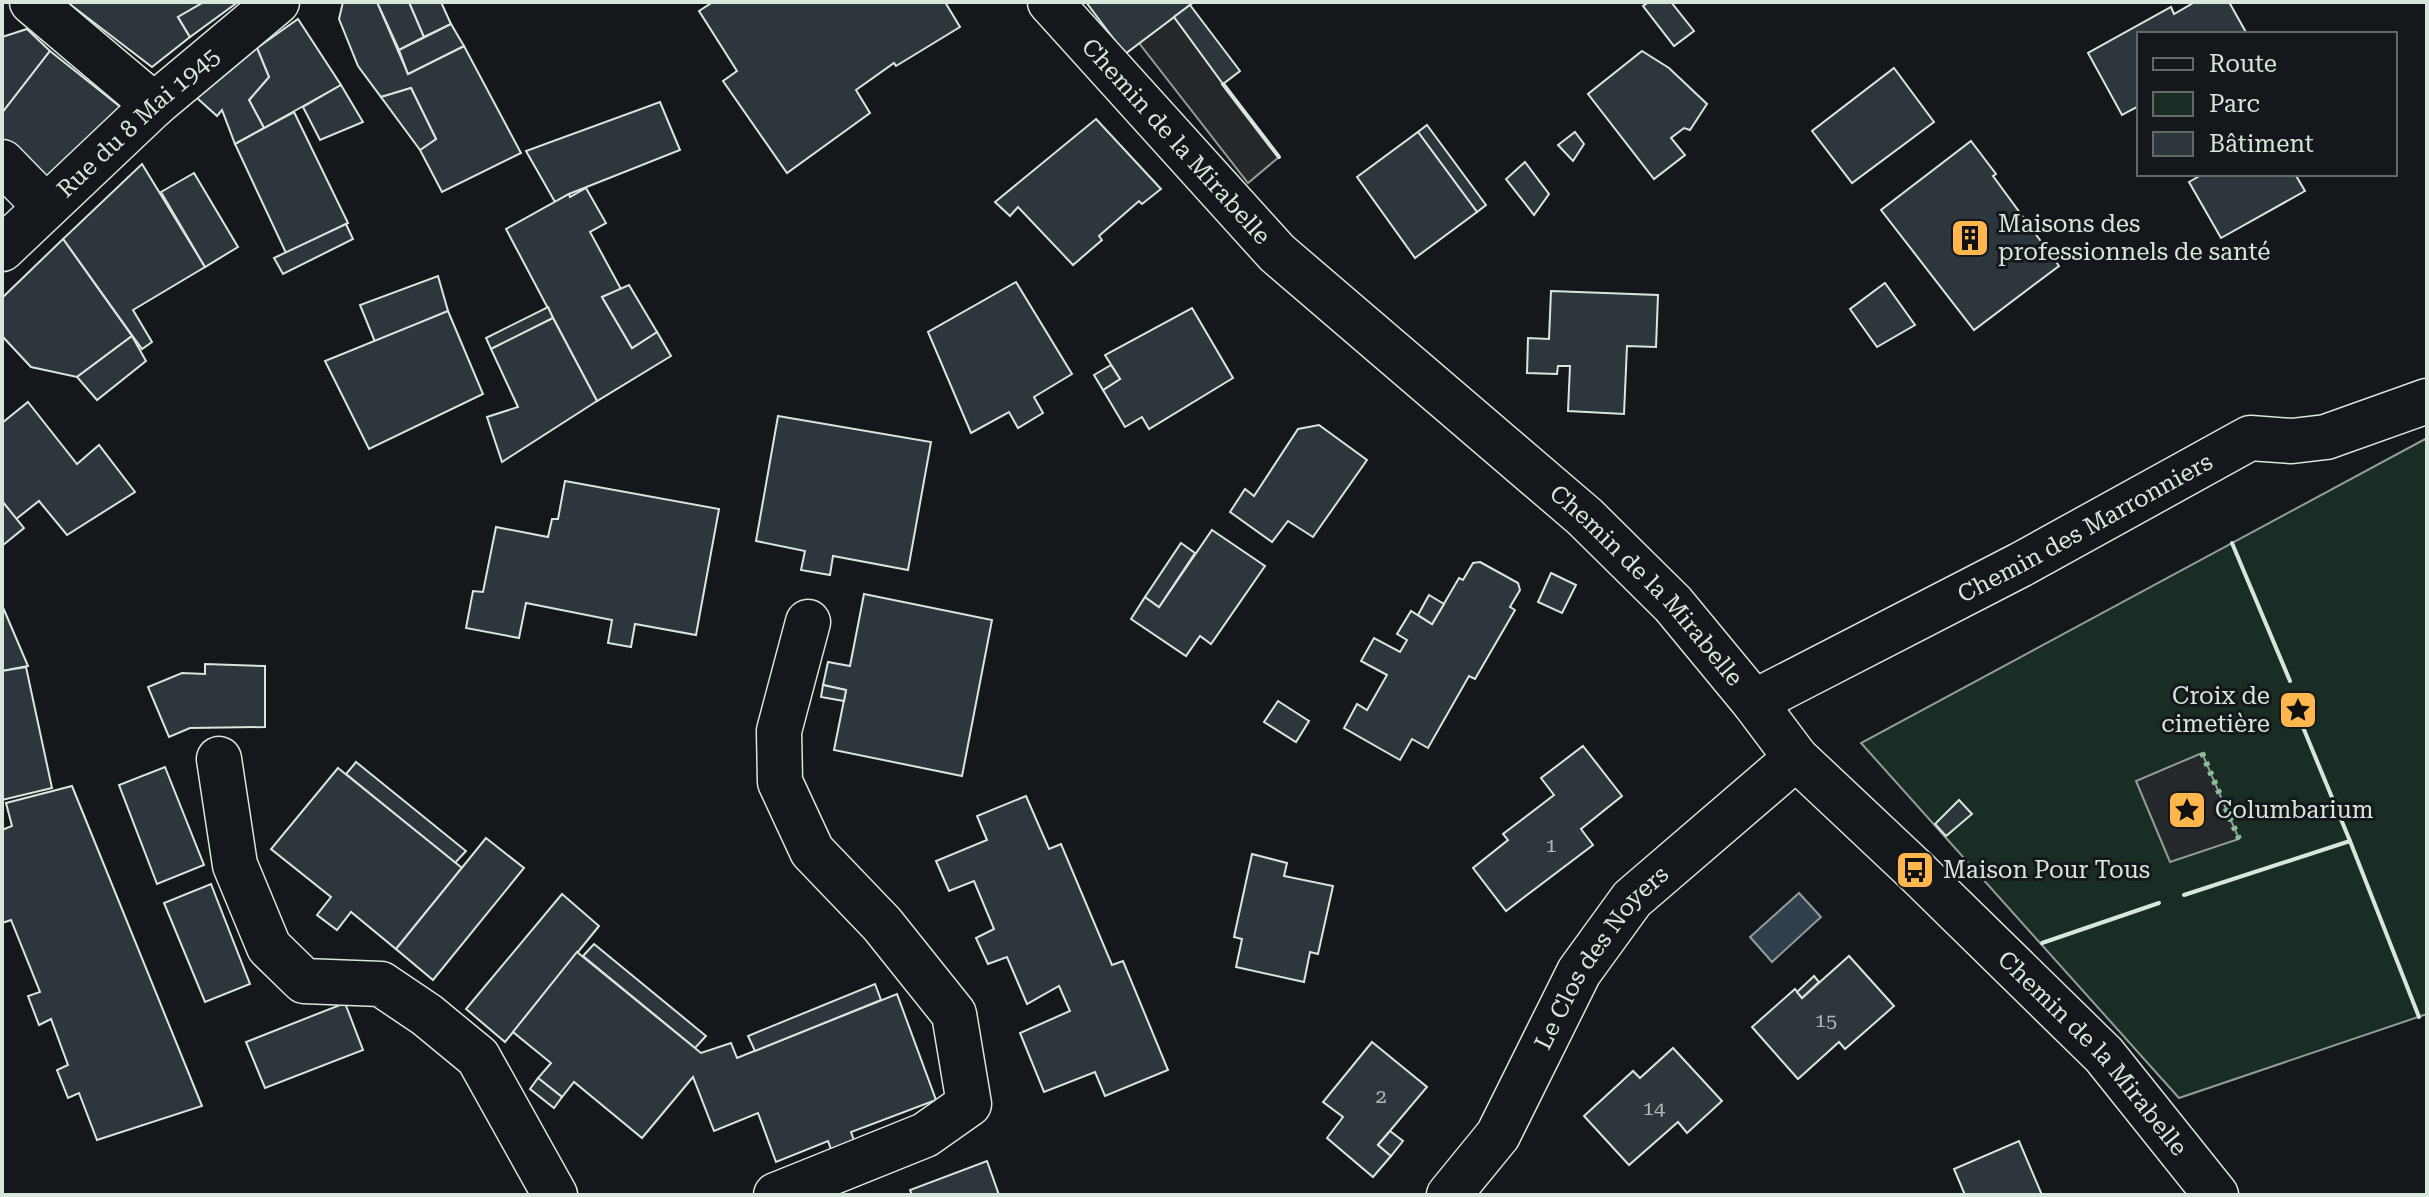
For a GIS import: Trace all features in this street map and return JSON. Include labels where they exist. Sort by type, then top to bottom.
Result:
[{"type":"street","points":[[32,2],[154,105]]},
{"type":"street","name":"Rue du 8 Mai 1945","points":[[2,249],[154,105],[277,2]]},
{"type":"street","name":"Chemin de la Mirabelle","points":[[1050,2],[1277,253],[1585,517],[1673,604],[1796,758],[2104,1055],[2216,1195]]},
{"type":"street","points":[[2,162],[46,207]]},
{"type":"street","name":"Chemin des Marronniers","points":[[1754,702],[2020,565],[2250,438],[2292,441],[2326,437],[2427,401]]},
{"type":"street","points":[[776,1195],[925,1135],[969,1104],[954,1014],[882,924],[812,851],[780,782],[779,731],[808,622]]},
{"type":"street","name":"Le Clos des Noyers","points":[[1449,1195],[1498,1135],[1579,972],[1632,899],[1796,758]]},
{"type":"street","points":[[219,759],[235,865],[269,947],[304,981],[381,984],[427,1015],[478,1057],[555,1195]]},
{"type":"green space","points":[[2427,438],[2427,1014],[2179,1098],[1861,743]]},
{"type":"shaded area","points":[[1174,17],[1279,157],[1248,183],[1139,43]]},
{"type":"shaded area","points":[[2202,753],[2239,839],[2170,862],[2136,781]]},
{"type":"water","points":[[1799,893],[1821,917],[1772,962],[1750,937]]},
{"type":"building","points":[[67,2],[204,2],[178,17],[190,37],[152,67]]},
{"type":"building","points":[[204,2],[238,2],[190,37],[178,17]]},
{"type":"building","points":[[343,2],[377,2],[408,74],[464,46],[521,153],[442,192],[420,150],[436,139],[411,88],[381,97],[358,66],[339,19]]},
{"type":"building","points":[[377,2],[409,2],[424,37],[399,50]]},
{"type":"building","points":[[409,2],[441,2],[451,24],[424,37]]},
{"type":"building","points":[[713,2],[945,2],[960,27],[896,66],[894,63],[856,90],[870,113],[787,173],[723,81],[737,71],[699,11]]},
{"type":"building","points":[[1086,2],[1194,2],[1125,54]]},
{"type":"building","points":[[1649,2],[1671,2],[1694,31],[1674,46],[1643,6]]},
{"type":"building","points":[[2195,2],[2229,2],[2246,32],[2137,32],[2137,107],[2122,115],[2088,53],[2171,7],[2174,14]]},
{"type":"building","points":[[1190,5],[1240,71],[1223,84],[1174,17]]},
{"type":"building","points":[[298,19],[341,85],[264,128],[249,100],[269,77],[257,48]]},
{"type":"building","points":[[451,24],[464,46],[408,74],[399,50]]},
{"type":"building","points":[[27,29],[50,51],[2,113],[2,37]]},
{"type":"building","points":[[257,48],[269,77],[249,100],[264,128],[235,144],[222,110],[217,116],[197,98]]},
{"type":"building","points":[[50,51],[123,109],[48,187],[2,143],[2,113]]},
{"type":"building","points":[[1642,51],[1669,68],[1707,104],[1690,130],[1684,128],[1671,138],[1685,155],[1654,179],[1588,94]]},
{"type":"building","points":[[1894,68],[1934,122],[1852,183],[1812,131]]},
{"type":"building","points":[[341,85],[363,122],[320,140],[303,107]]},
{"type":"building","points":[[411,88],[436,139],[420,150],[381,97]]},
{"type":"building","points":[[660,102],[680,150],[555,202],[526,151]]},
{"type":"building","points":[[294,112],[348,223],[286,253],[235,144]]},
{"type":"building","points":[[1096,119],[1161,189],[1142,204],[1139,201],[1099,236],[1102,240],[1073,265],[1018,207],[1010,216],[995,202]]},
{"type":"building","points":[[1427,125],[1486,205],[1477,212],[1418,132]]},
{"type":"building","points":[[1418,132],[1477,212],[1415,258],[1357,177]]},
{"type":"building","points":[[1575,132],[1584,144],[1573,161],[1558,145]]},
{"type":"building","name":"Maisons des professionnels de santé","points":[[1971,141],[2059,266],[1974,330],[1881,210]]},
{"type":"building","points":[[1525,162],[1549,194],[1534,215],[1506,179]]},
{"type":"building","points":[[142,164],[205,267],[133,310],[152,342],[142,349],[63,239]]},
{"type":"building","points":[[194,173],[238,247],[205,267],[161,192]]},
{"type":"building","points":[[2200,176],[2296,176],[2305,191],[2221,238],[2189,182]]},
{"type":"building","points":[[586,188],[606,223],[590,232],[621,289],[602,297],[632,348],[657,332],[671,356],[597,401],[506,229],[569,194],[570,197]]},
{"type":"building","points":[[346,224],[353,239],[283,274],[274,258]]},
{"type":"building","points":[[63,239],[132,336],[77,377],[31,367],[2,336],[2,298]]},
{"type":"building","points":[[438,276],[448,311],[375,342],[360,305]]},
{"type":"building","points":[[1016,282],[1072,374],[1034,397],[1043,413],[1018,428],[1009,412],[971,433],[928,332]]},
{"type":"building","points":[[1885,283],[1915,325],[1877,347],[1850,309]]},
{"type":"building","points":[[629,285],[657,332],[632,348],[602,297]]},
{"type":"building","points":[[1551,291],[1658,295],[1656,347],[1627,346],[1624,414],[1568,411],[1570,366],[1558,366],[1557,374],[1527,373],[1528,338],[1549,339]]},
{"type":"building","points":[[548,307],[553,318],[491,349],[486,338]]},
{"type":"building","points":[[1192,308],[1233,378],[1149,429],[1142,417],[1125,427],[1103,390],[1120,379],[1105,355]]},
{"type":"building","points":[[448,311],[483,394],[369,449],[325,361]]},
{"type":"building","points":[[553,318],[597,401],[502,462],[487,417],[518,407],[491,349]]},
{"type":"building","points":[[132,336],[146,361],[97,400],[77,377]]},
{"type":"building","points":[[1111,365],[1120,379],[1103,390],[1094,375]]},
{"type":"building","points":[[28,402],[77,464],[99,445],[135,492],[67,535],[39,501],[16,519],[2,501],[2,423]]},
{"type":"building","points":[[778,416],[931,442],[908,570],[833,556],[830,575],[801,570],[805,551],[756,541]]},
{"type":"building","points":[[1319,425],[1367,460],[1313,537],[1288,521],[1272,542],[1230,512],[1245,489],[1254,496],[1298,429]]},
{"type":"building","points":[[565,481],[719,509],[696,635],[635,624],[631,647],[608,643],[612,620],[526,603],[519,638],[466,628],[473,591],[483,592],[496,527],[548,537],[552,519],[558,519]]},
{"type":"building","points":[[2,501],[24,528],[2,546]]},
{"type":"building","points":[[1212,530],[1265,566],[1211,644],[1200,636],[1186,656],[1131,619],[1145,597],[1159,607]]},
{"type":"building","points":[[1181,543],[1195,553],[1159,607],[1145,597]]},
{"type":"building","points":[[1480,562],[1518,583],[1520,590],[1510,607],[1515,610],[1475,679],[1469,676],[1428,748],[1412,739],[1400,760],[1344,728],[1357,704],[1367,710],[1387,675],[1361,661],[1374,638],[1400,652],[1407,640],[1397,634],[1411,611],[1432,624],[1459,578],[1463,580],[1473,563]]},
{"type":"building","points":[[1551,573],[1576,585],[1562,613],[1538,602]]},
{"type":"building","points":[[864,594],[992,620],[962,776],[834,750],[846,690],[823,685],[828,662],[850,666]]},
{"type":"building","points":[[1429,595],[1444,604],[1432,624],[1418,615]]},
{"type":"building","points":[[2,605],[28,666],[2,671]]},
{"type":"building","points":[[205,664],[265,666],[265,727],[190,728],[169,737],[148,687],[182,673],[205,674]]},
{"type":"building","points":[[26,667],[52,788],[2,800],[2,671]]},
{"type":"building","points":[[823,685],[846,690],[844,701],[821,697]]},
{"type":"building","points":[[1278,701],[1309,721],[1296,742],[1264,722]]},
{"type":"building","points":[[1583,746],[1622,796],[1581,829],[1593,845],[1506,911],[1473,868],[1508,840],[1503,834],[1554,795],[1541,778]]},
{"type":"building","points":[[356,762],[466,851],[455,863],[346,774]]},
{"type":"building","points":[[165,767],[204,865],[157,884],[119,785]]},
{"type":"building","points":[[338,768],[462,868],[396,949],[351,912],[337,930],[317,915],[331,897],[271,849]]},
{"type":"building","points":[[72,786],[202,1106],[97,1140],[79,1093],[68,1098],[57,1070],[68,1065],[51,1019],[39,1025],[28,996],[40,992],[11,920],[2,923],[2,830],[12,826],[6,803]]},
{"type":"building","points":[[1026,796],[1049,849],[1061,844],[1112,965],[1123,961],[1168,1070],[1105,1096],[1095,1072],[1044,1092],[1020,1033],[1070,1011],[1059,986],[1027,1004],[1007,957],[988,964],[976,938],[994,929],[974,881],[949,891],[936,861],[987,840],[977,816]]},
{"type":"building","points":[[1959,800],[1972,814],[1946,836],[1935,824]]},
{"type":"building","points":[[486,838],[524,868],[433,980],[396,949]]},
{"type":"building","points":[[1252,854],[1287,863],[1284,876],[1333,886],[1318,954],[1310,952],[1304,982],[1236,967],[1242,939],[1234,937]]},
{"type":"building","points":[[211,884],[250,984],[205,1002],[164,903]]},
{"type":"building","points":[[562,894],[599,926],[505,1042],[466,1009]]},
{"type":"building","points":[[594,944],[706,1036],[695,1048],[583,956]]},
{"type":"building","points":[[577,952],[701,1053],[731,1043],[737,1058],[897,994],[936,1100],[851,1132],[859,1154],[836,1163],[828,1141],[776,1162],[758,1113],[714,1131],[693,1077],[642,1138],[574,1082],[562,1097],[538,1078],[551,1063],[513,1032]]},
{"type":"building","points":[[1849,956],[1894,1006],[1845,1049],[1839,1042],[1798,1079],[1752,1027],[1795,989],[1802,998]]},
{"type":"building","points":[[1814,976],[1819,982],[1802,998],[1797,992]]},
{"type":"building","points":[[875,984],[881,1000],[755,1051],[748,1036]]},
{"type":"building","points":[[345,1003],[363,1050],[265,1088],[246,1042]]},
{"type":"building","points":[[1372,1042],[1427,1087],[1378,1145],[1391,1156],[1373,1177],[1327,1138],[1343,1117],[1323,1102]]},
{"type":"building","points":[[1673,1048],[1722,1101],[1687,1133],[1678,1122],[1629,1165],[1584,1116],[1633,1071],[1640,1078]]},
{"type":"building","points":[[538,1078],[562,1097],[554,1108],[530,1089]]},
{"type":"building","points":[[1390,1131],[1403,1141],[1391,1156],[1378,1145]]},
{"type":"building","points":[[2019,1141],[2042,1195],[1965,1195],[1954,1169]]},
{"type":"building","points":[[987,1161],[999,1195],[912,1195],[910,1190]]},
{"type":"hedge","points":[[2202,753],[2239,839]]},
{"type":"wall","points":[[1223,84],[1279,157]]},
{"type":"wall","points":[[2232,543],[2290,681]]},
{"type":"wall","points":[[2300,720],[2419,1017]]},
{"type":"wall","points":[[2184,895],[2350,841]]},
{"type":"wall","points":[[2042,943],[2159,903]]},
{"type":"place","name":"Maisons des professionnels de santé","points":[[1970,238]]},
{"type":"place","name":"Croix de cimetière","points":[[2298,710]]},
{"type":"place","name":"Columbarium","points":[[2187,810]]},
{"type":"place","name":"Maison Pour Tous","points":[[1915,870]]}]
